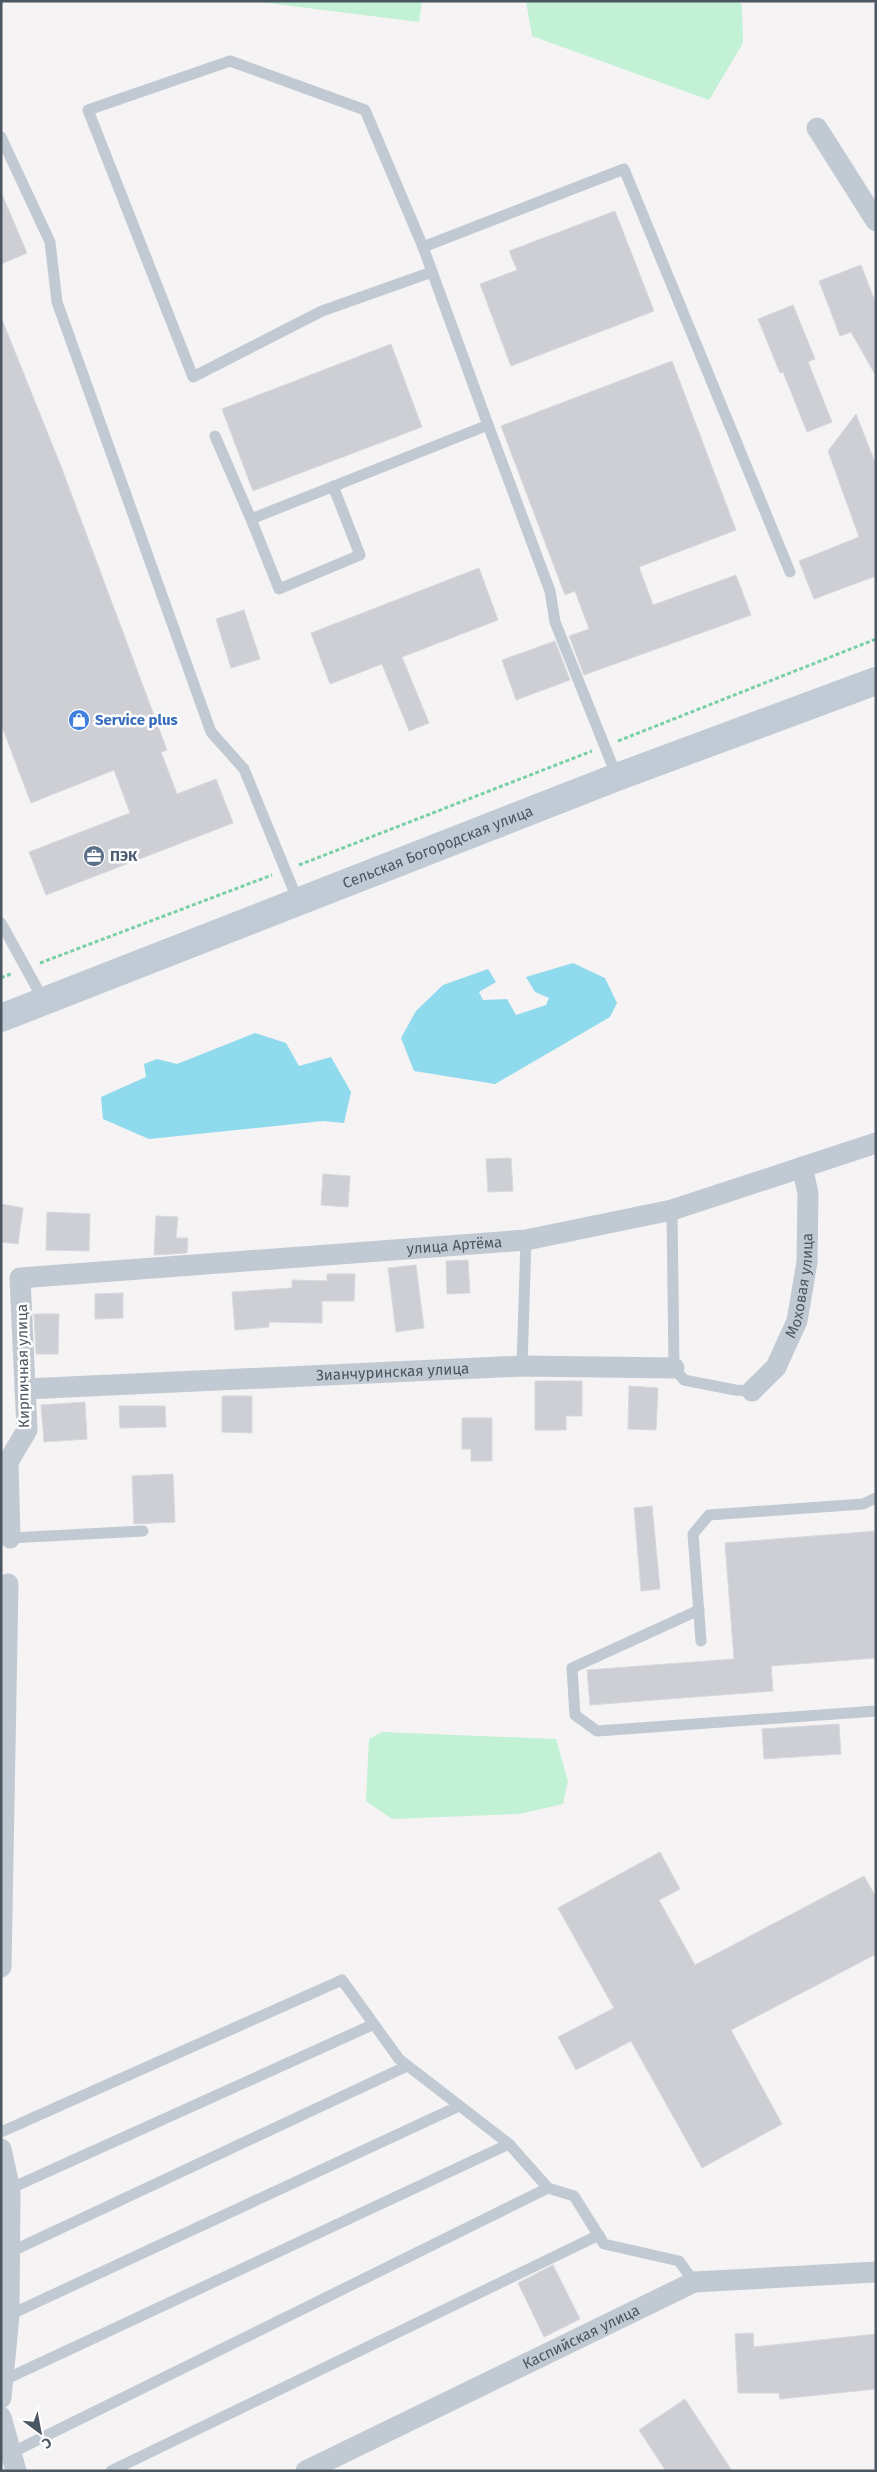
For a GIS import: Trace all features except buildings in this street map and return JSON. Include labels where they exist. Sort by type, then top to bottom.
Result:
[{"type":"main road","name":"Сельская Богородская улица","points":[[1,1018],[617,777],[876,681]]},
{"type":"street","points":[[817,128],[876,221]]},
{"type":"street","name":"улица Артёма","points":[[20,1278],[526,1240],[672,1210],[876,1143]]},
{"type":"street","name":"Моховая улица","points":[[752,1391],[776,1367],[797,1321],[808,1262],[808,1193],[802,1167]]},
{"type":"street","name":"Кирпичная улица","points":[[10,1538],[8,1462],[27,1430],[20,1278]]},
{"type":"street","name":"Зианчуринская улица","points":[[26,1389],[522,1366],[674,1368]]},
{"type":"street","points":[[1,1966],[5,1581]]},
{"type":"street","points":[[1,2149],[5,2191],[5,2317],[2,2389]]},
{"type":"street","name":"Каспийская улица","points":[[306,2471],[694,2282],[876,2272]]},
{"type":"street","points":[[1,2417],[14,2462]]},
{"type":"lane","points":[[432,272],[322,311],[193,377],[88,110],[230,61],[365,110],[423,247],[550,592],[555,622],[617,777]]},
{"type":"lane","points":[[1,137],[50,242],[57,302],[211,732],[244,769],[299,903]]},
{"type":"lane","points":[[423,247],[624,169],[790,572]]},
{"type":"lane","points":[[251,519],[488,425]]},
{"type":"lane","points":[[215,436],[279,589],[360,554],[333,486]]},
{"type":"lane","points":[[1,923],[44,1001]]},
{"type":"lane","points":[[672,1210],[674,1368],[684,1380],[735,1390],[752,1391]]},
{"type":"lane","points":[[522,1366],[526,1240]]},
{"type":"lane","points":[[701,1641],[693,1534],[709,1515],[864,1504],[876,1498]]},
{"type":"lane","points":[[10,1538],[143,1531]]},
{"type":"lane","points":[[699,1610],[572,1668],[574,1715],[597,1731],[876,1711]]},
{"type":"lane","points":[[1,2132],[342,1980],[372,2025],[399,2059],[509,2144],[548,2188],[574,2196],[604,2244],[679,2261],[694,2282]]},
{"type":"lane","points":[[5,2191],[372,2025]]},
{"type":"lane","points":[[5,2254],[407,2066]]},
{"type":"lane","points":[[5,2317],[460,2106]]},
{"type":"lane","points":[[2,2389],[509,2144]]},
{"type":"lane","points":[[14,2462],[548,2188]]},
{"type":"lane","points":[[111,2471],[599,2236]]},
{"type":"path","points":[[1,978],[286,870],[876,639]]},
{"type":"green space","points":[[253,1],[422,1],[419,22]]},
{"type":"green space","points":[[526,1],[737,1],[742,5],[743,43],[709,100],[532,36]]},
{"type":"green space","points":[[382,1732],[556,1739],[568,1781],[563,1804],[519,1814],[392,1819],[366,1801],[369,1739]]},
{"type":"water","points":[[573,963],[605,978],[617,1003],[610,1017],[495,1084],[414,1071],[401,1038],[416,1011],[443,985],[488,969],[496,982],[479,992],[483,1000],[507,999],[516,1015],[546,1005],[549,998],[535,992],[526,977]]},
{"type":"water","points":[[255,1033],[286,1043],[299,1066],[331,1057],[351,1092],[344,1123],[323,1121],[149,1139],[103,1119],[101,1097],[146,1077],[144,1064],[157,1059],[177,1064]]},
{"type":"place","name":"Service plus","points":[[79,720]]},
{"type":"place","name":"ПЭК","points":[[94,856]]}]
